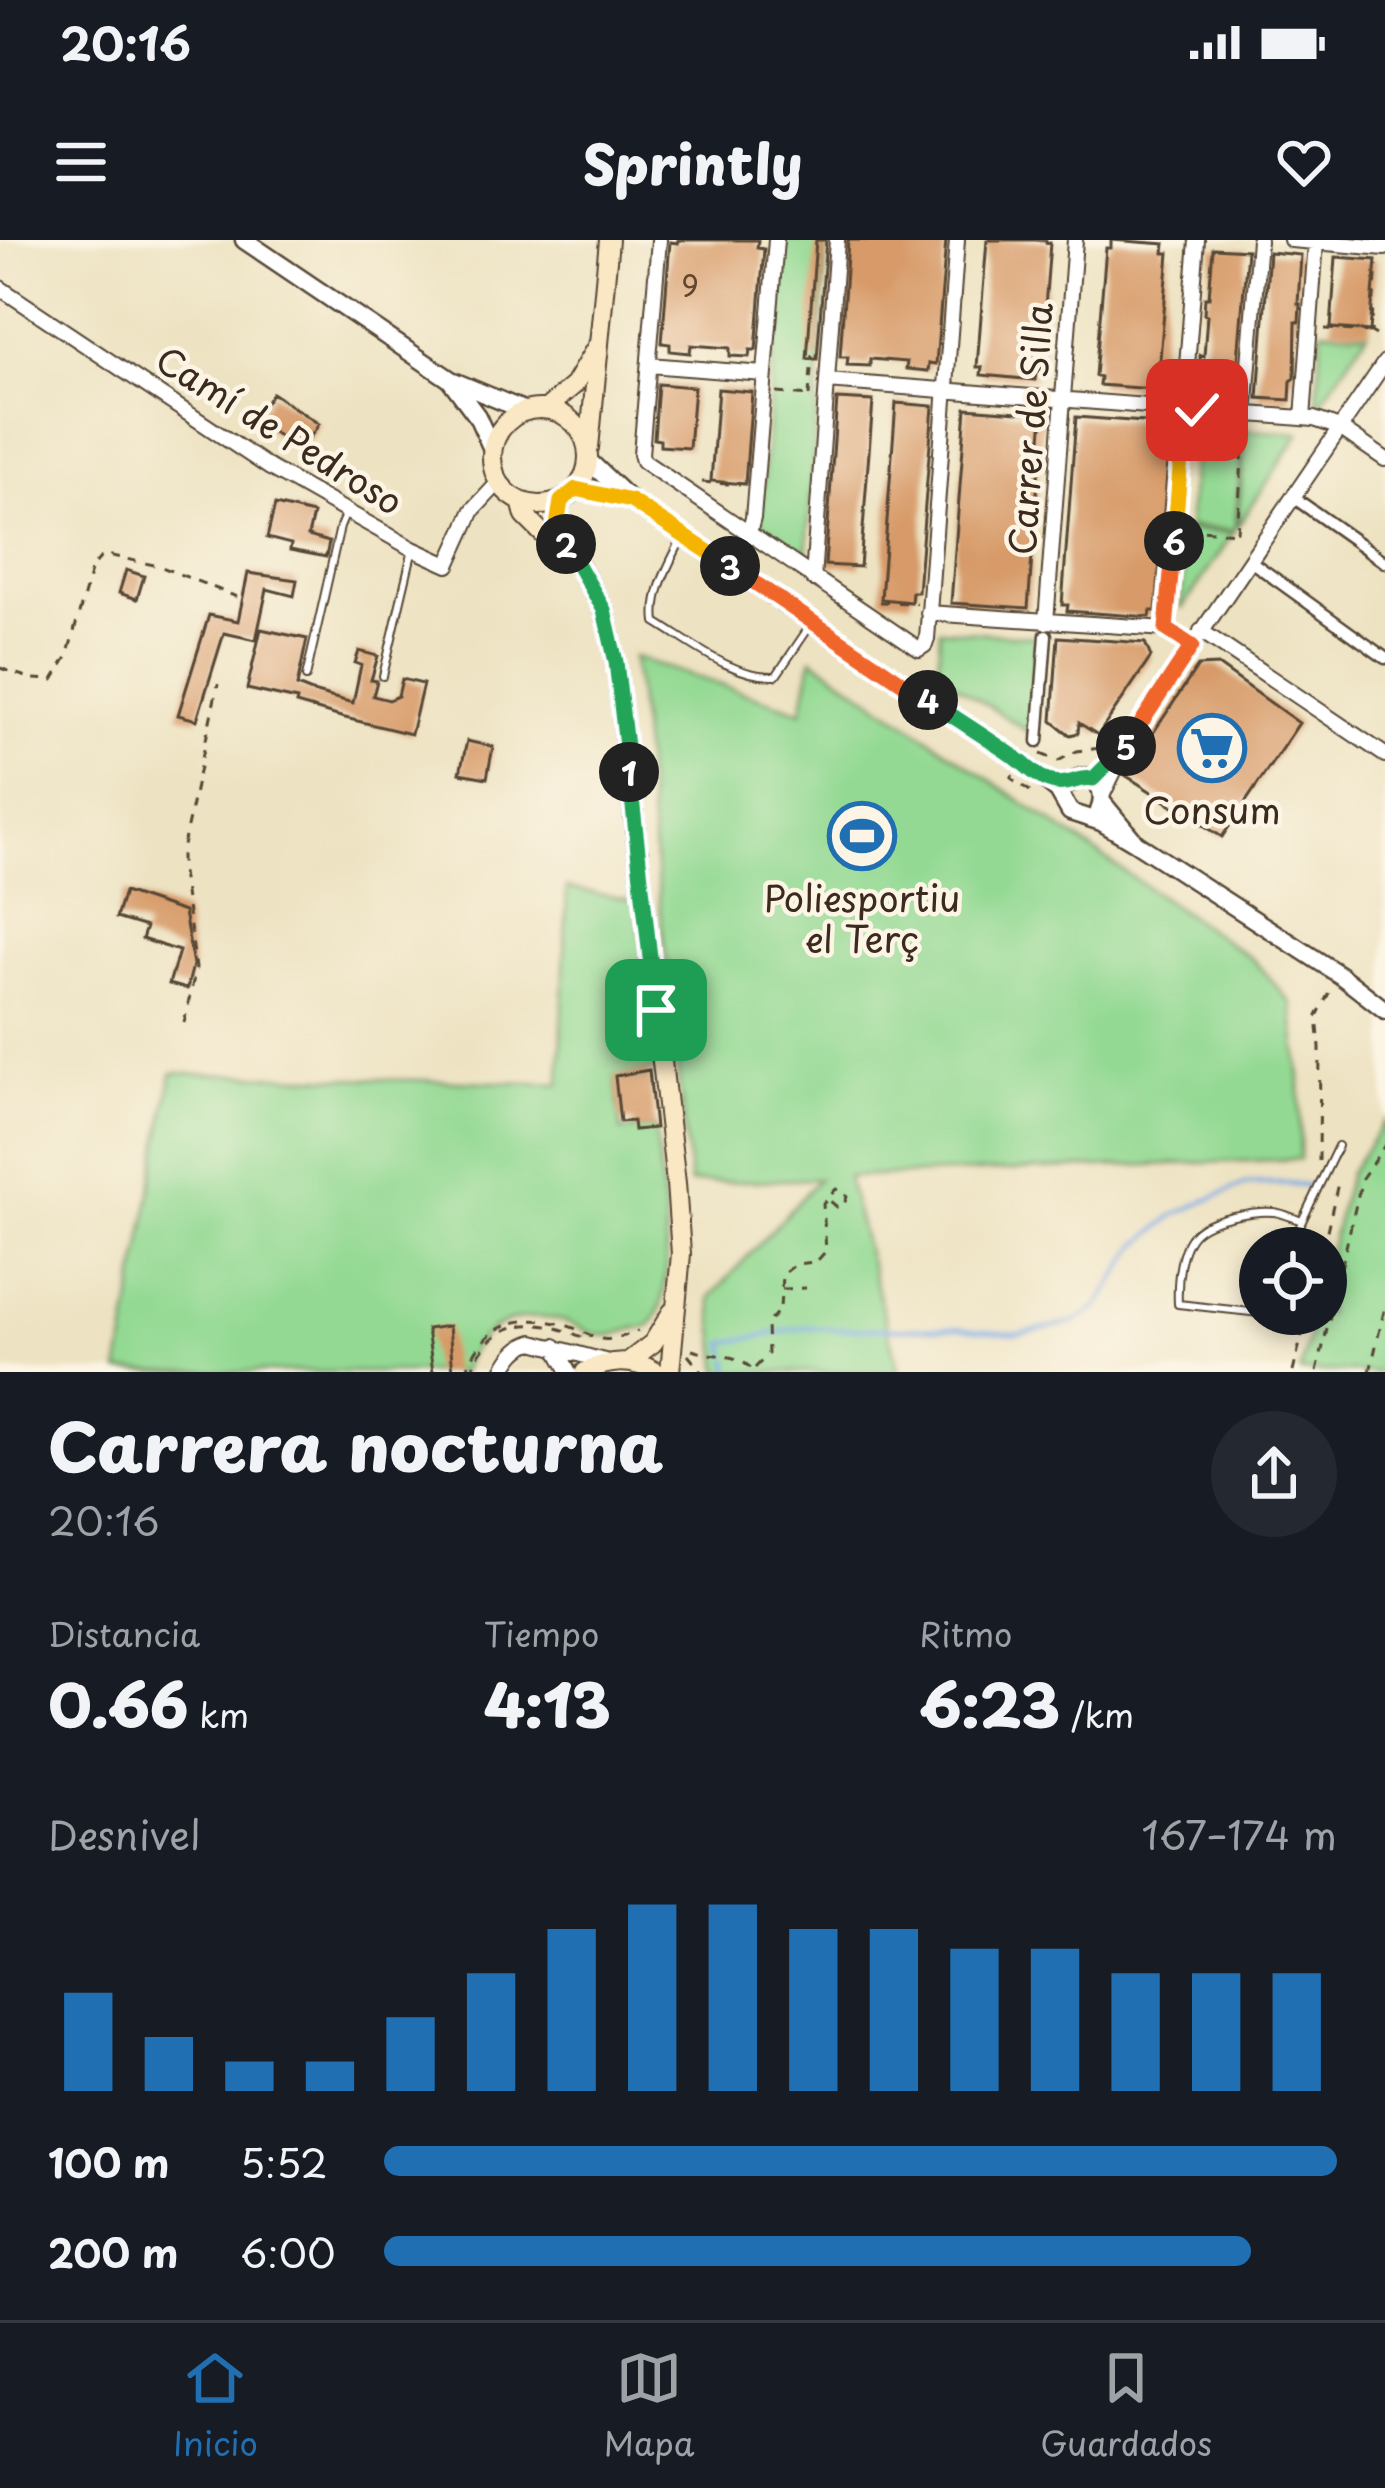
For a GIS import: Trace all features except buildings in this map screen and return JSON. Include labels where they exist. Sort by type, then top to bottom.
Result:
[{"type":"main road","points":[[609,240],[589,455],[585,476],[568,495],[557,526],[604,610],[616,662],[676,1183],[681,1254],[678,1348],[670,1372]]},
{"type":"main road","points":[[568,495],[541,505],[521,501],[499,482],[492,449],[502,425],[523,410],[547,407],[574,385],[599,342]]},
{"type":"main road","points":[[547,407],[574,421],[589,455]]},
{"type":"main road","points":[[521,501],[525,517],[580,571]]},
{"type":"main road","points":[[628,1361],[644,1352],[678,1348]]},
{"type":"main road","points":[[585,1372],[608,1362],[628,1361],[656,1372]]},
{"type":"street","points":[[244,240],[451,380],[523,410]]},
{"type":"street","points":[[659,240],[641,454],[647,466],[916,648],[925,644],[923,608],[957,240]]},
{"type":"street","points":[[749,533],[776,240]]},
{"type":"street","points":[[813,578],[837,240]]},
{"type":"street","name":"Carrer de Silla","points":[[1038,741],[1075,240]]},
{"type":"street","points":[[1166,629],[1198,240]]},
{"type":"street","points":[[1244,420],[1259,240]]},
{"type":"street","points":[[1291,240],[1381,252]]},
{"type":"street","points":[[1303,418],[1316,242]]},
{"type":"street","name":"Camí de Pedroso","points":[[0,288],[267,466],[448,565],[473,510],[499,482]]},
{"type":"street","points":[[1074,811],[1098,812],[1100,792],[1128,743],[1385,362]]},
{"type":"street","points":[[650,365],[764,374]]},
{"type":"street","points":[[451,380],[477,416],[492,449]]},
{"type":"street","points":[[827,380],[1185,409],[1244,420],[1303,418],[1340,428],[1385,459]]},
{"type":"street","points":[[589,455],[631,501],[1022,762],[1058,790],[1074,811],[1119,830],[1340,975],[1385,1010]]},
{"type":"street","points":[[568,495],[631,501]]},
{"type":"street","points":[[1293,497],[1385,562]]},
{"type":"street","points":[[1250,560],[1385,658]]},
{"type":"street","points":[[923,608],[1046,628],[1166,629],[1192,646]]},
{"type":"street","points":[[1202,632],[1385,755]]},
{"type":"street","points":[[1038,776],[1070,784]]},
{"type":"street","points":[[1074,811],[1064,794],[1080,778],[1100,792],[1136,844]]},
{"type":"street","points":[[502,1372],[512,1354],[533,1342],[608,1362]]},
{"type":"street","points":[[555,1346],[569,1372]]},
{"type":"lane","points":[[306,676],[346,511]]},
{"type":"lane","points":[[683,535],[662,581],[654,610],[656,622],[724,663],[767,677],[776,676],[812,622]]},
{"type":"lane","points":[[383,676],[413,549]]},
{"type":"lane","points":[[1300,1227],[1339,1146]]},
{"type":"lane","points":[[1239,1310],[1178,1304],[1177,1285],[1189,1241],[1197,1231],[1235,1216],[1274,1212],[1302,1221]]},
{"type":"path","points":[[1320,328],[1374,333],[1381,252]]},
{"type":"path","points":[[771,393],[817,396]]},
{"type":"path","points":[[1185,529],[1238,532],[1244,420]]},
{"type":"path","points":[[697,484],[748,486]]},
{"type":"path","points":[[0,668],[32,679],[53,680],[67,656],[92,567],[107,555],[159,566],[236,597]]},
{"type":"path","points":[[876,605],[880,601],[923,608]]},
{"type":"path","points":[[184,1023],[196,968],[182,855],[218,684]]},
{"type":"path","points":[[1328,1227],[1338,1184],[1318,1166],[1316,1016],[1340,975]]},
{"type":"path","points":[[1317,1372],[1362,1178],[1385,1145]]},
{"type":"path","points":[[466,1372],[485,1338],[517,1322],[547,1321],[604,1340],[638,1331],[678,1348],[740,1358],[755,1371],[768,1354],[767,1324],[780,1309],[782,1275],[796,1264],[816,1262],[826,1251],[821,1209],[829,1200]]},
{"type":"path","points":[[780,1289],[806,1288]]},
{"type":"path","points":[[1370,1372],[1385,1307]]},
{"type":"path","points":[[1293,1372],[1302,1335]]},
{"type":"path","points":[[678,1348],[697,1352]]},
{"type":"path","points":[[678,1348],[699,1372]]},
{"type":"green space","points":[[783,240],[827,240],[807,554],[760,522]]},
{"type":"green space","points":[[1322,330],[1367,333],[1320,403],[1317,401]]},
{"type":"green space","points":[[1195,425],[1243,429],[1235,530],[1188,527]]},
{"type":"green space","points":[[1246,430],[1300,433],[1238,526]]},
{"type":"green space","points":[[1187,530],[1233,533],[1183,608],[1181,607]]},
{"type":"green space","points":[[940,629],[1036,637],[1030,733],[938,673]]},
{"type":"green space","name":"Poliesportiu el Terç","points":[[633,657],[802,711],[812,658],[1253,960],[1292,1004],[1300,1078],[1300,1159],[847,1177],[899,1372],[720,1372],[711,1297],[818,1179],[690,1183]]},
{"type":"green space","points":[[567,888],[637,901],[658,1069],[615,1077],[621,1131],[655,1128],[666,1258],[661,1306],[651,1325],[605,1335],[549,1318],[517,1320],[477,1343],[462,1372],[119,1372],[172,1073],[560,1084]]},
{"type":"green space","points":[[1385,1121],[1385,1372],[1300,1372],[1309,1335],[1347,1335],[1347,1227],[1336,1227],[1349,1173]]},
{"type":"waterway","points":[[727,1353],[725,1343],[806,1327],[956,1328],[1017,1334],[1073,1323],[1097,1308],[1137,1246],[1174,1215],[1245,1184],[1311,1186]]},
{"type":"waterway","points":[[728,1360],[731,1372]]},
{"type":"place","name":"Consum","points":[[1212,748]]},
{"type":"place","name":"Poliesportiu el Terç","points":[[862,836]]},
{"type":"route","points":[[656,1010],[616,662],[604,610],[557,526],[561,501],[576,489],[631,501],[1038,776],[1070,784],[1084,777],[1093,779],[1120,754],[1192,646],[1166,629],[1185,409],[1197,410]]}]
